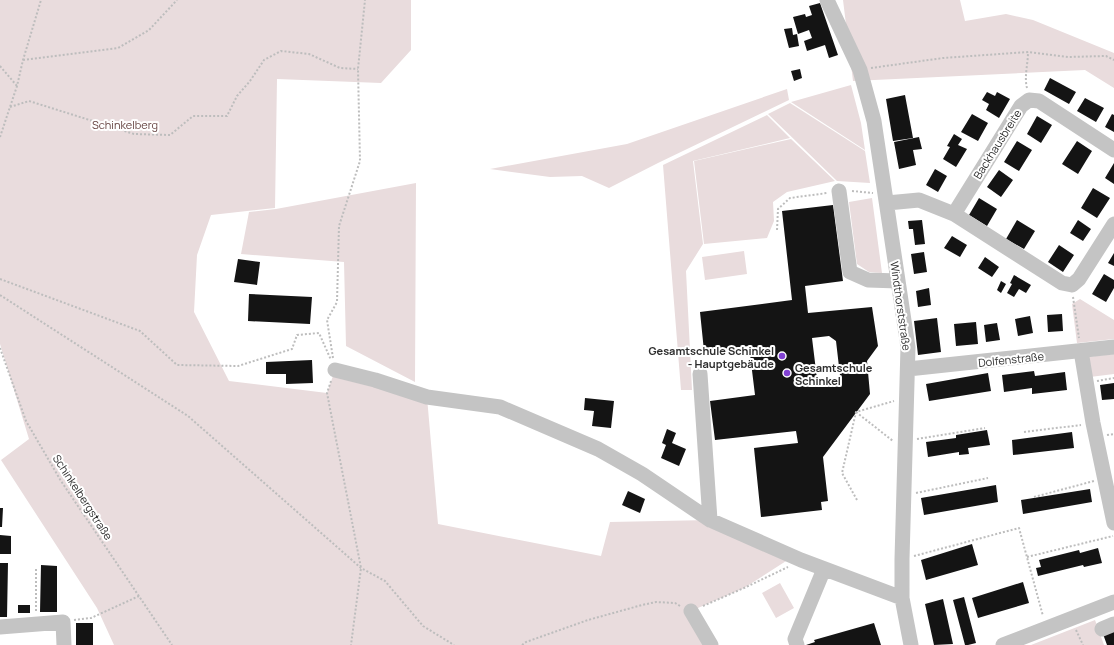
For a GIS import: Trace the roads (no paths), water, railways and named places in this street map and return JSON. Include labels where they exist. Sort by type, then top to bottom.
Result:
[{"type":"street","name":"Windthorststraße","points":[[827,0],[860,70],[874,121],[908,347],[906,445],[903,496],[902,598],[912,645]]},
{"type":"street","name":"Backhausbreite","points":[[954,214],[1021,106],[1029,100],[1039,102],[1114,150]]},
{"type":"street","points":[[839,191],[850,272],[868,280],[898,281]]},
{"type":"street","points":[[886,198],[919,200],[954,214],[1062,283],[1072,285],[1079,279],[1114,224]]},
{"type":"street","name":"Dolfenstraße","points":[[908,369],[1081,352],[1114,347]]},
{"type":"street","points":[[1081,352],[1093,423],[1114,523]]},
{"type":"street","points":[[335,370],[375,380],[428,397],[500,407],[598,449],[642,474],[710,520],[801,560],[902,598]]},
{"type":"street","points":[[700,374],[710,520]]},
{"type":"street","points":[[797,645],[795,639],[824,569]]},
{"type":"street","points":[[1003,645],[1114,602]]},
{"type":"street","points":[[691,611],[711,645]]},
{"type":"street","points":[[0,627],[63,622],[64,645]]},
{"type":"place","name":"Gesamtschule Schinkel - Hauptgebäude","points":[[782,356]]},
{"type":"place","name":"Gesamtschule Schinkel","points":[[787,373]]},
{"type":"park label","name":"Schinkelberg","points":[[125,124]]}]
